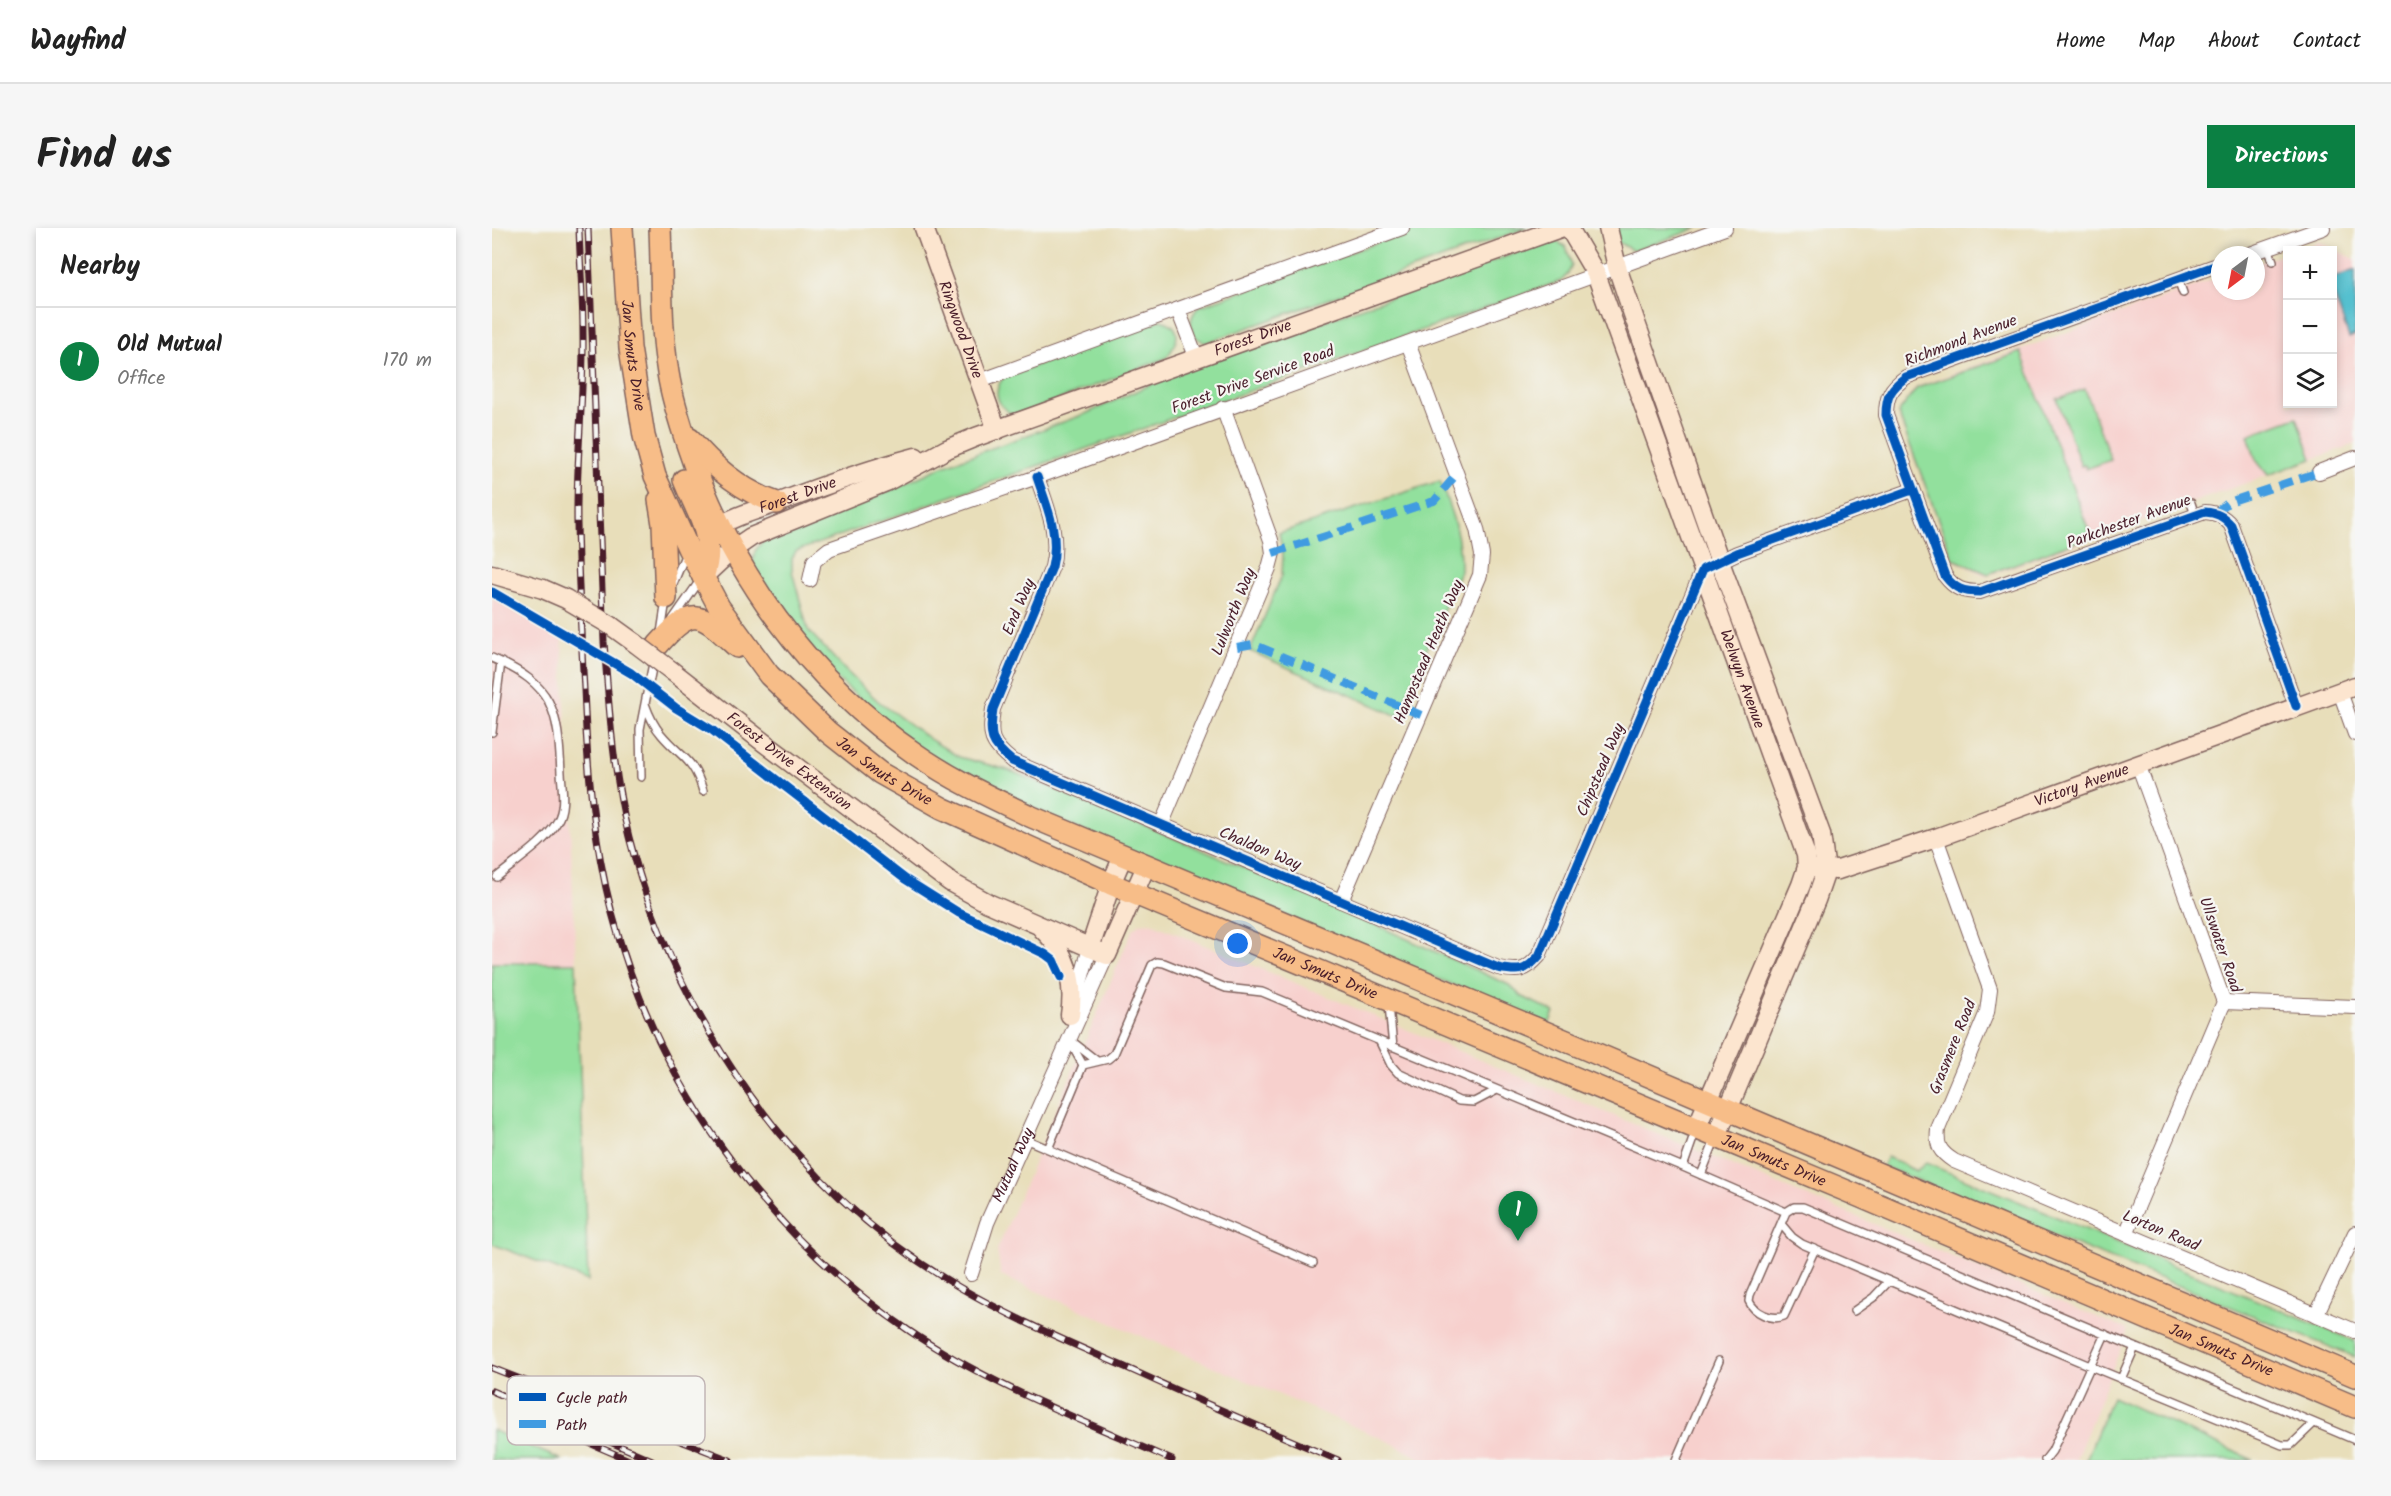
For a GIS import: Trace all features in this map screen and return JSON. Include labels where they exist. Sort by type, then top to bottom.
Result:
[{"type":"main road","name":"Jan Smuts Drive","points":[[622,228],[630,348],[644,436],[655,476],[688,548],[719,607],[769,675],[828,732],[880,773],[942,808],[1111,884],[2355,1407]]},
{"type":"main road","name":"Jan Smuts Drive","points":[[660,228],[664,338],[668,374],[713,529],[732,550],[777,619],[803,652],[853,704],[916,754],[975,790],[1146,866],[1708,1101],[2355,1376]]},
{"type":"main road","points":[[668,374],[666,402],[671,437],[684,480],[713,529],[703,577]]},
{"type":"main road","points":[[683,432],[709,461],[729,478],[752,493],[777,503]]},
{"type":"main road","points":[[655,476],[663,524],[666,598]]},
{"type":"main road","points":[[658,645],[683,620],[691,617],[699,618],[716,628],[769,675]]},
{"type":"street","name":"Ringwood Drive","points":[[924,228],[997,430]]},
{"type":"street","points":[[980,381],[1402,228]]},
{"type":"street","name":"Forest Drive","points":[[688,548],[713,529],[777,503],[871,469],[947,449],[1560,228]]},
{"type":"street","name":"Welwyn Avenue","points":[[1569,228],[1596,274],[1802,843],[1807,867]]},
{"type":"street","name":"Welwyn Avenue","points":[[1608,228],[1617,267],[1720,562],[1821,834],[1826,871],[1816,900],[1716,1138]]},
{"type":"street","name":"Forest Drive Service Road","points":[[810,580],[814,561],[829,549],[1037,477],[1725,228]]},
{"type":"street","points":[[2265,249],[2324,228]]},
{"type":"street","name":"Richmond Avenue","points":[[1912,490],[1886,415],[1886,401],[1893,386],[1906,377],[2211,267]]},
{"type":"street","points":[[1178,310],[1197,359]]},
{"type":"street","name":"Hampstead Heath Way","points":[[1341,901],[1480,575],[1482,555],[1477,529],[1408,343]]},
{"type":"street","name":"Lulworth Way","points":[[1162,823],[1241,637],[1273,553],[1271,540],[1223,408]]},
{"type":"street","name":"Forest Drive","points":[[703,577],[732,550],[751,537],[886,482],[947,449]]},
{"type":"street","points":[[2319,472],[2355,458]]},
{"type":"street","name":"End Way","points":[[996,747],[990,729],[993,709],[1053,567],[1056,549],[1054,531],[1037,477]]},
{"type":"street","points":[[1703,569],[1737,553],[1912,490]]},
{"type":"street","name":"Parkchester Avenue","points":[[1912,490],[1945,576],[1953,587],[1965,592],[1980,592],[2193,509],[2216,513],[2231,525],[2296,706]]},
{"type":"street","name":"Chipstead Way","points":[[1516,972],[1529,967],[1539,956],[1703,569]]},
{"type":"street","name":"Forest Drive Extension","points":[[492,574],[543,590],[573,603],[610,625],[950,882],[988,903],[1098,952]]},
{"type":"street","points":[[2347,689],[2355,734]]},
{"type":"street","name":"Victory Avenue","points":[[1807,867],[1826,871],[1838,870],[1936,838],[2347,689]]},
{"type":"street","name":"Chaldon Way","points":[[996,747],[1012,761],[1498,968],[1516,972]]},
{"type":"street","name":"Ullswater Road","points":[[2126,1234],[2224,1002],[2138,764]]},
{"type":"street","points":[[1821,834],[1838,855],[1860,862]]},
{"type":"street","name":"Grasmere Road","points":[[1936,838],[1990,989],[1987,1012],[1938,1129],[1937,1142],[1941,1152],[1954,1161]]},
{"type":"street","name":"Mutual Way","points":[[971,1274],[987,1223],[1069,1040],[1098,952],[1111,884],[1123,856]]},
{"type":"street","name":"Mutual Way","points":[[1061,1058],[1070,1015],[1098,952],[1134,893],[1146,866]]},
{"type":"street","points":[[1696,1130],[1807,867]]},
{"type":"street","points":[[1038,926],[1054,942],[1068,968],[1072,991],[1070,1015]]},
{"type":"street","points":[[2224,1002],[2355,1007]]},
{"type":"street","name":"Lorton Road","points":[[1954,1161],[2355,1331]]},
{"type":"street","points":[[2316,1315],[2355,1233]]},
{"type":"lane","points":[[2268,248],[2273,261]]},
{"type":"lane","points":[[2178,279],[2183,293]]},
{"type":"lane","points":[[1651,426],[1673,422]]},
{"type":"lane","points":[[642,777],[640,729],[650,671],[658,645],[666,598],[688,548]]},
{"type":"lane","points":[[658,645],[675,615],[703,577]]},
{"type":"lane","points":[[492,658],[531,680],[551,703],[560,735],[563,803],[561,816],[548,834],[497,877]]},
{"type":"lane","points":[[492,732],[501,662]]},
{"type":"lane","points":[[645,704],[653,723],[662,736],[689,761],[698,774],[704,791]]},
{"type":"lane","points":[[1083,1065],[1108,1059],[1114,1054],[1150,970],[1157,962],[1164,963],[1226,988],[1262,992],[1701,1174],[1786,1212]]},
{"type":"lane","points":[[1389,1000],[1393,1047]]},
{"type":"lane","points":[[1739,1029],[1758,1037]]},
{"type":"lane","points":[[1069,1040],[1097,1061]]},
{"type":"lane","points":[[1069,1040],[1083,1065]]},
{"type":"lane","points":[[1380,1042],[1390,1065],[1398,1073],[1459,1101],[1474,1102],[1497,1090]]},
{"type":"lane","points":[[1048,1149],[1083,1065]]},
{"type":"lane","points":[[1683,1167],[1696,1130]]},
{"type":"lane","points":[[1701,1174],[1716,1138]]},
{"type":"lane","points":[[1025,1139],[1313,1263]]},
{"type":"lane","points":[[1815,1250],[1784,1316],[1772,1318],[1756,1311],[1749,1301],[1750,1295],[1786,1212],[1794,1207],[1803,1207],[2355,1440]]},
{"type":"lane","points":[[1781,1224],[1792,1237],[1815,1250],[2282,1445],[2291,1445],[2314,1423]]},
{"type":"lane","points":[[1854,1311],[1874,1297],[1888,1281]]},
{"type":"lane","points":[[2045,1460],[2052,1451],[2104,1334]]},
{"type":"lane","points":[[2121,1379],[2135,1347]]},
{"type":"lane","points":[[1676,1460],[1719,1361]]},
{"type":"shaded area","points":[[2319,242],[2327,246],[2307,246]]},
{"type":"shaded area","points":[[2337,250],[2355,259],[2355,444],[1987,576],[1952,560],[1897,413],[1916,387],[2211,280],[2211,300],[2265,300],[2265,261],[2283,254],[2283,408],[2337,408]]},
{"type":"shaded area","points":[[492,598],[562,638],[576,963],[492,963]]},
{"type":"shaded area","points":[[1151,923],[2128,1330],[2076,1460],[1423,1460],[1390,1442],[1001,1276],[997,1250],[1132,931],[1139,924]]},
{"type":"green space","points":[[1418,228],[1527,228],[1205,343],[1193,335],[1191,320],[1198,307]]},
{"type":"green space","points":[[1614,228],[1698,228],[1633,251],[1618,242]]},
{"type":"green space","points":[[1547,242],[1558,242],[1566,247],[1572,265],[1568,274],[1561,281],[796,551],[792,559],[792,571],[808,630],[878,701],[931,740],[959,757],[1008,770],[1155,830],[1334,906],[1509,985],[1521,996],[1554,1012],[1549,1024],[1133,854],[979,783],[919,750],[812,657],[752,568],[755,551],[765,538],[867,501],[943,466],[1085,414],[1176,373]]},
{"type":"green space","points":[[1160,320],[1173,326],[1177,335],[1174,346],[1166,358],[1017,416],[1005,410],[998,400],[998,389],[1004,377]]},
{"type":"green space","points":[[2021,352],[2091,536],[1988,574],[1953,559],[1898,413],[1917,388]]},
{"type":"green space","points":[[2085,389],[2111,460],[2086,469],[2085,465],[2081,466],[2057,399]]},
{"type":"green space","points":[[2297,417],[2312,459],[2268,475],[2256,460],[2248,435]]},
{"type":"green space","points":[[1440,481],[1457,536],[1460,571],[1398,716],[1250,651],[1282,575],[1283,554],[1279,533]]},
{"type":"green space","points":[[492,963],[576,963],[588,1281],[492,1244]]},
{"type":"green space","points":[[1887,1157],[1916,1171],[1926,1163],[2355,1341],[2355,1357],[1882,1166]]},
{"type":"green space","points":[[2112,1397],[2253,1460],[2086,1460]]},
{"type":"green space","points":[[492,1430],[507,1436],[507,1445],[527,1445],[562,1460],[492,1460]]},
{"type":"water","points":[[2355,270],[2355,335],[2349,338],[2337,303],[2337,277]]},
{"type":"railway","points":[[579,228],[583,358],[577,523],[589,774],[600,858],[612,913],[631,975],[657,1036],[687,1093],[722,1148],[763,1200],[807,1247],[856,1291],[908,1330],[971,1368],[1037,1401],[1172,1460]]},
{"type":"railway","points":[[588,228],[604,642],[612,740],[619,789],[629,837],[650,904],[677,970],[710,1034],[750,1094],[795,1151],[845,1202],[900,1248],[959,1287],[1061,1339],[1338,1460]]},
{"type":"railway","points":[[492,1368],[513,1376]]},
{"type":"railway","points":[[492,1391],[507,1397]]},
{"type":"railway","points":[[594,1445],[629,1460]]},
{"type":"railway","points":[[617,1445],[652,1460]]},
{"type":"railway","points":[[691,1445],[730,1460]]},
{"type":"marked path","points":[[2215,513],[2229,502],[2319,472]]},
{"type":"marked path","points":[[1273,553],[1434,501],[1456,475]]},
{"type":"marked path","points":[[1237,647],[1253,644],[1421,715]]},
{"type":"cycle path","points":[[2211,267],[1906,377],[1890,393],[1886,415],[1945,576],[1956,587],[1964,590],[1980,592],[2205,512],[2222,517],[2231,525],[2296,706]]},
{"type":"cycle path","points":[[1037,477],[1051,521],[1054,555],[1052,567],[993,709],[991,733],[999,749],[1012,761],[1498,968],[1511,970],[1521,970],[1539,956],[1703,569],[1737,553],[1912,490]]},
{"type":"cycle path","points":[[492,592],[631,673],[676,708],[712,730],[905,879],[959,913],[1045,954],[1053,960],[1061,977]]},
{"type":"place","name":"Old Mutual","points":[[1518,1241]]}]
